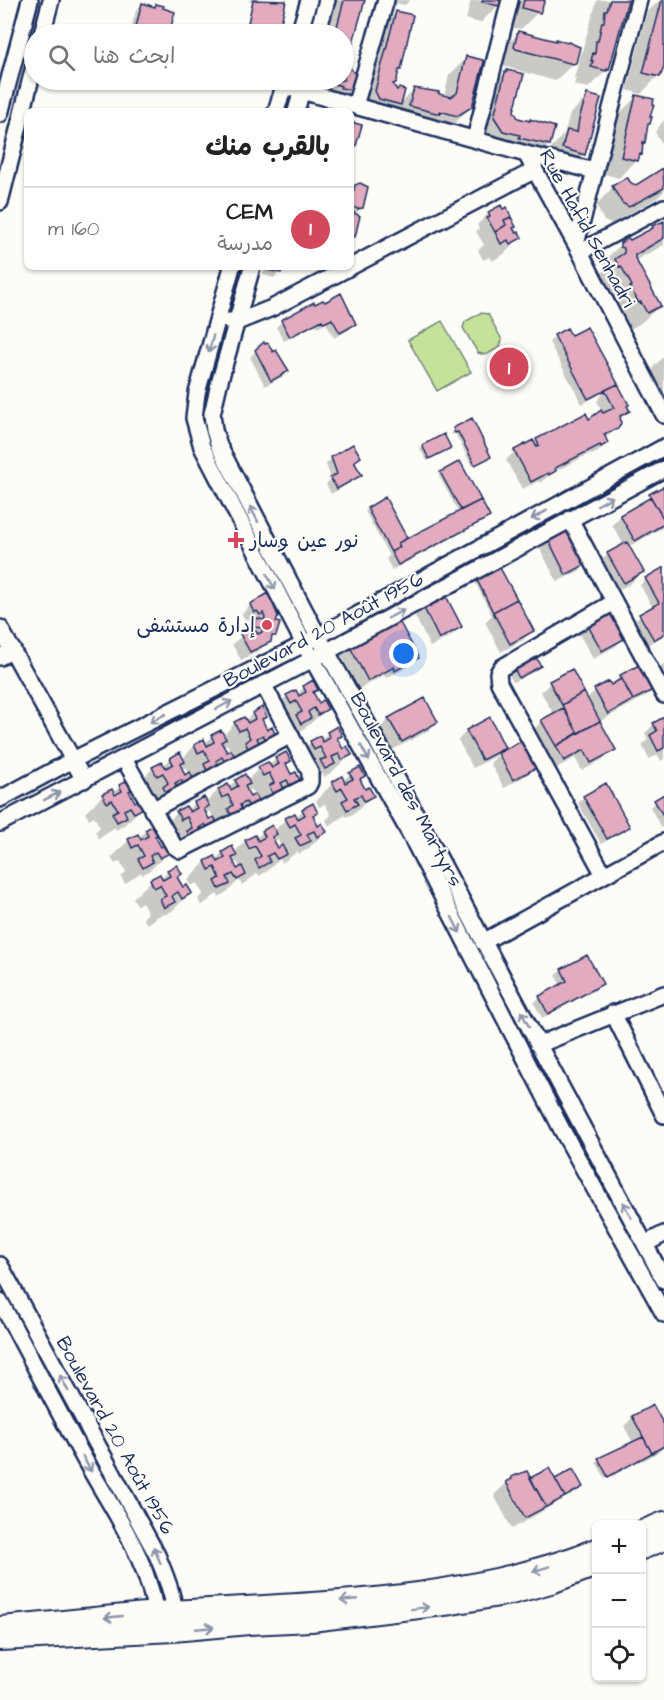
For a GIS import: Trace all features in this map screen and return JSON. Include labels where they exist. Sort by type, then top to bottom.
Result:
[{"type":"main road","points":[[654,1544],[664,1522]]},
{"type":"main road","points":[[0,1627],[165,1611],[351,1601],[487,1583],[534,1571],[592,1551]]},
{"type":"main road","points":[[0,1640],[166,1632],[249,1623],[311,1621],[452,1604],[511,1594],[592,1568]]},
{"type":"street","points":[[1,108],[30,0]]},
{"type":"street","points":[[45,24],[51,0]]},
{"type":"street","points":[[302,24],[309,0]]},
{"type":"street","points":[[320,24],[327,0]]},
{"type":"street","points":[[356,106],[386,0]]},
{"type":"street","points":[[475,139],[510,0]]},
{"type":"street","points":[[578,248],[595,171],[639,0]]},
{"type":"street","points":[[0,202],[28,90]]},
{"type":"street","points":[[277,108],[283,90]]},
{"type":"street","points":[[297,108],[302,90]]},
{"type":"street","name":"Rue Hafid Senhadri","points":[[316,90],[356,106],[526,154],[578,248],[664,415]]},
{"type":"street","points":[[526,154],[595,171]]},
{"type":"street","points":[[354,266],[535,170]]},
{"type":"street","points":[[578,248],[664,207]]},
{"type":"street","name":"Boulevard des Martyrs","points":[[231,270],[197,393],[194,418],[197,433],[209,463],[304,644],[319,655],[372,732],[664,1280]]},
{"type":"street","points":[[237,322],[251,270]]},
{"type":"street","points":[[217,320],[237,322],[272,308],[346,270]]},
{"type":"street","name":"Boulevard des Martyrs","points":[[237,322],[212,414],[214,430],[224,456],[318,636],[319,655],[408,832],[561,1128],[664,1314]]},
{"type":"street","name":"Boulevard 20 Août 1956","points":[[0,799],[304,644],[664,447]]},
{"type":"street","name":"Boulevard 20 Août 1956","points":[[0,823],[124,759],[664,469]]},
{"type":"street","points":[[570,519],[664,695]]},
{"type":"street","points":[[604,875],[499,683],[498,673],[501,668],[614,602]]},
{"type":"street","points":[[0,628],[7,653],[84,780]]},
{"type":"street","points":[[124,759],[174,846],[180,850],[308,786],[310,772],[263,684]]},
{"type":"street","points":[[152,810],[291,735]]},
{"type":"street","points":[[483,942],[664,842]]},
{"type":"street","points":[[538,1044],[664,994]]},
{"type":"street","points":[[613,1013],[664,1115]]},
{"type":"street","points":[[645,1244],[664,1234]]},
{"type":"street","name":"Boulevard 20 Août 1956","points":[[2,1271],[154,1547],[170,1590],[165,1611]]},
{"type":"street","points":[[0,1301],[144,1565],[165,1611],[166,1632]]},
{"type":"green space","points":[[480,313],[488,314],[502,340],[500,347],[486,355],[478,353],[463,328],[465,322]]},
{"type":"green space","points":[[442,321],[471,372],[437,391],[408,340]]},
{"type":"building","points":[[253,0],[286,1],[281,24],[248,23]]},
{"type":"building","points":[[344,0],[365,0],[354,39],[354,24],[338,24]]},
{"type":"building","points":[[483,0],[502,0],[499,6],[482,2]]},
{"type":"building","points":[[524,0],[545,0],[540,13],[522,8]]},
{"type":"building","points":[[610,0],[628,0],[607,71],[591,67],[593,61],[591,61]]},
{"type":"building","points":[[662,0],[664,0],[664,67],[660,77],[643,73]]},
{"type":"building","points":[[142,3],[155,7],[156,4],[164,6],[163,8],[175,12],[172,24],[137,24]]},
{"type":"building","points":[[396,11],[413,15],[401,70],[399,70],[396,83],[393,84],[397,90],[399,88],[405,90],[401,105],[379,99],[375,91]]},
{"type":"building","points":[[518,31],[568,42],[580,47],[576,63],[516,49],[514,47]]},
{"type":"building","points":[[466,56],[484,62],[472,107],[457,116],[409,106],[414,88],[439,92],[439,94],[451,97],[457,93]]},
{"type":"building","points":[[507,70],[524,74],[514,111],[518,118],[530,121],[530,119],[555,127],[550,145],[519,138],[520,135],[503,131],[494,117]]},
{"type":"building","points":[[354,73],[358,78],[354,90]]},
{"type":"building","points":[[587,94],[601,98],[585,155],[562,148],[567,130],[577,132]]},
{"type":"building","points":[[636,95],[654,99],[650,117],[652,117],[648,124],[645,143],[643,142],[642,155],[640,154],[638,161],[621,157]]},
{"type":"building","points":[[354,123],[362,125],[356,146],[354,146]]},
{"type":"building","points":[[663,168],[664,188],[629,207],[622,203],[612,186],[627,177],[631,183],[636,185]]},
{"type":"building","points":[[360,183],[368,187],[363,208],[354,207],[355,185]]},
{"type":"building","points":[[501,205],[503,209],[507,207],[511,217],[504,220],[506,225],[495,232],[487,218],[490,217],[488,212]]},
{"type":"building","points":[[354,213],[360,216],[354,237]]},
{"type":"building","points":[[511,217],[516,227],[513,228],[522,238],[510,244],[508,240],[501,244],[495,232],[506,225],[504,220]]},
{"type":"building","points":[[664,221],[664,238],[635,255],[661,306],[647,313],[615,259],[624,253],[624,248],[620,247],[620,243]]},
{"type":"building","points":[[341,293],[356,324],[340,333],[332,319],[324,323],[322,320],[290,337],[281,320],[314,302],[315,304],[323,300],[325,302]]},
{"type":"building","points":[[587,327],[618,384],[588,399],[554,335],[567,328],[571,335]]},
{"type":"building","points":[[264,342],[268,343],[273,352],[276,350],[289,371],[271,381],[255,350]]},
{"type":"building","points":[[618,384],[630,411],[620,416],[621,423],[618,429],[604,434],[608,443],[555,468],[556,471],[549,475],[548,473],[531,482],[514,450],[533,440],[536,446],[539,445],[536,439],[586,413],[589,419],[601,410],[603,413],[614,408],[605,390]]},
{"type":"building","points":[[472,418],[491,457],[475,465],[458,432],[455,433],[453,428]]},
{"type":"building","points":[[444,434],[451,448],[429,459],[422,445]]},
{"type":"building","points":[[353,444],[361,457],[354,462],[362,475],[337,489],[330,478],[337,474],[331,457]]},
{"type":"building","points":[[460,461],[481,500],[461,510],[440,472]]},
{"type":"building","points":[[664,486],[664,520],[649,494]]},
{"type":"building","points":[[385,497],[407,538],[398,543],[400,547],[391,552],[367,508]]},
{"type":"building","points":[[651,497],[664,524],[635,541],[620,515]]},
{"type":"building","points":[[481,500],[490,517],[398,565],[391,552],[400,547],[398,543]]},
{"type":"building","points":[[572,527],[590,562],[566,575],[548,539]]},
{"type":"building","points":[[627,542],[644,572],[624,583],[607,553]]},
{"type":"building","points":[[499,566],[517,599],[493,612],[476,578]]},
{"type":"building","points":[[664,567],[664,634],[654,640],[639,614],[659,603],[645,578]]},
{"type":"building","name":"إدارة مستشفى","points":[[267,594],[278,616],[276,622],[280,623],[276,636],[272,636],[271,642],[250,652],[240,634],[249,629],[251,632],[255,630],[258,634],[262,632],[262,628],[254,627],[256,618],[264,620],[263,613],[260,615],[257,611],[254,613],[250,604]]},
{"type":"building","points":[[445,594],[462,627],[439,639],[423,606]]},
{"type":"building","points":[[517,599],[534,631],[510,644],[493,612]]},
{"type":"building","points":[[612,611],[626,638],[602,651],[587,624]]},
{"type":"building","points":[[398,619],[419,658],[395,671],[394,667],[368,681],[349,645]]},
{"type":"building","points":[[533,652],[541,666],[519,678],[512,664]]},
{"type":"building","points":[[641,664],[657,688],[633,700],[620,675]]},
{"type":"building","points":[[572,669],[584,692],[562,705],[549,681]]},
{"type":"building","points":[[621,679],[633,700],[608,714],[594,689],[609,681],[611,685]]},
{"type":"building","points":[[313,680],[318,690],[313,692],[319,703],[323,700],[328,709],[318,715],[314,708],[308,712],[311,718],[301,724],[296,715],[302,712],[296,701],[291,704],[286,695],[296,690],[299,696],[306,692],[303,686]]},
{"type":"building","points":[[584,692],[600,721],[578,733],[562,705]]},
{"type":"building","points":[[425,698],[438,722],[402,742],[388,718]]},
{"type":"building","points":[[262,707],[267,717],[262,719],[267,730],[272,727],[276,736],[267,741],[263,735],[257,738],[260,745],[249,750],[245,742],[250,738],[245,728],[239,731],[234,722],[244,717],[248,723],[255,719],[252,713]]},
{"type":"building","points":[[563,708],[578,733],[556,746],[541,720]]},
{"type":"building","points":[[490,717],[505,748],[482,760],[466,730]]},
{"type":"building","points":[[664,717],[664,748],[658,751],[650,735],[657,731],[653,723]]},
{"type":"building","points":[[600,721],[616,750],[591,763],[584,750],[564,761],[556,746]]},
{"type":"building","points":[[337,726],[342,736],[337,738],[343,749],[347,746],[352,755],[342,760],[339,754],[332,757],[335,764],[325,769],[320,760],[326,758],[320,747],[314,750],[310,741],[320,736],[323,742],[330,738],[327,732]]},
{"type":"building","points":[[221,730],[226,739],[221,742],[227,752],[231,750],[236,759],[226,764],[222,757],[216,761],[219,767],[208,773],[204,764],[210,761],[204,750],[198,753],[194,745],[204,739],[207,746],[214,742],[211,735]]},
{"type":"building","points":[[524,740],[538,767],[513,780],[498,753]]},
{"type":"building","points":[[180,752],[185,762],[180,764],[185,775],[190,772],[194,781],[185,786],[181,780],[175,783],[178,790],[167,795],[163,787],[168,783],[163,773],[157,776],[152,767],[162,762],[166,768],[173,764],[170,758]]},
{"type":"building","points":[[286,752],[291,761],[286,764],[291,774],[296,772],[300,781],[290,786],[287,780],[281,783],[284,789],[273,795],[269,786],[274,783],[269,773],[263,776],[258,767],[268,762],[272,768],[279,764],[275,758]]},
{"type":"building","points":[[360,767],[365,776],[360,779],[365,789],[369,787],[374,796],[364,801],[361,795],[354,798],[358,804],[347,810],[342,801],[348,798],[342,788],[337,791],[332,782],[342,776],[345,783],[353,779],[349,773]]},
{"type":"building","points":[[245,774],[250,784],[245,786],[250,797],[255,794],[259,803],[250,808],[246,802],[240,805],[243,812],[232,817],[228,809],[233,805],[228,795],[222,798],[218,789],[228,784],[231,790],[238,786],[235,780]]},
{"type":"building","points":[[129,779],[134,789],[129,791],[135,802],[139,799],[144,808],[134,813],[130,807],[124,810],[127,817],[117,822],[112,813],[118,810],[112,800],[107,803],[102,794],[112,789],[115,795],[122,791],[119,785]]},
{"type":"building","points":[[606,783],[630,827],[607,839],[583,796]]},
{"type":"building","points":[[664,794],[664,817],[654,800]]},
{"type":"building","points":[[204,797],[209,806],[204,809],[209,819],[214,817],[219,826],[209,831],[205,824],[199,828],[202,834],[191,840],[187,831],[192,828],[187,817],[181,820],[176,811],[186,806],[190,812],[197,808],[194,802]]},
{"type":"building","points":[[313,803],[318,813],[313,815],[318,826],[322,823],[327,832],[317,837],[314,831],[307,834],[311,841],[300,846],[295,838],[301,835],[295,824],[290,827],[285,818],[295,813],[298,819],[305,815],[302,809]]},
{"type":"building","points":[[155,824],[160,834],[155,836],[161,847],[165,844],[170,853],[160,858],[156,852],[150,856],[153,862],[143,868],[138,859],[144,856],[138,845],[132,848],[128,839],[138,834],[141,840],[148,836],[145,830]]},
{"type":"building","points":[[272,825],[277,834],[272,837],[278,848],[282,845],[287,854],[277,859],[273,853],[267,856],[270,862],[259,868],[255,860],[261,856],[255,846],[249,849],[245,840],[255,835],[258,841],[265,837],[262,831]]},
{"type":"building","points":[[232,846],[237,856],[232,858],[237,869],[242,866],[246,875],[237,880],[233,874],[227,877],[230,884],[219,889],[215,881],[220,878],[215,867],[209,870],[205,861],[215,856],[218,862],[225,858],[222,852]]},
{"type":"building","points":[[177,865],[182,874],[177,877],[183,887],[187,885],[192,893],[182,899],[178,892],[172,896],[175,902],[164,908],[160,899],[166,896],[160,885],[154,888],[150,879],[160,874],[163,880],[170,876],[167,870]]},
{"type":"building","points":[[587,955],[603,984],[548,1014],[539,996],[567,981],[561,969]]},
{"type":"building","points":[[653,1405],[664,1425],[664,1446],[652,1453],[632,1416]]},
{"type":"building","points":[[643,1437],[652,1453],[608,1477],[598,1458]]},
{"type":"building","points":[[549,1468],[565,1497],[546,1507],[530,1478]]},
{"type":"building","points":[[573,1469],[583,1487],[565,1497],[555,1479]]},
{"type":"building","points":[[527,1471],[546,1507],[525,1518],[506,1482],[512,1479],[511,1477]]},
{"type":"place","name":"CEM","points":[[509,367]]},
{"type":"place","name":"نور عين وسار","points":[[236,540]]},
{"type":"place","name":"إدارة مستشفى","points":[[267,625]]}]
